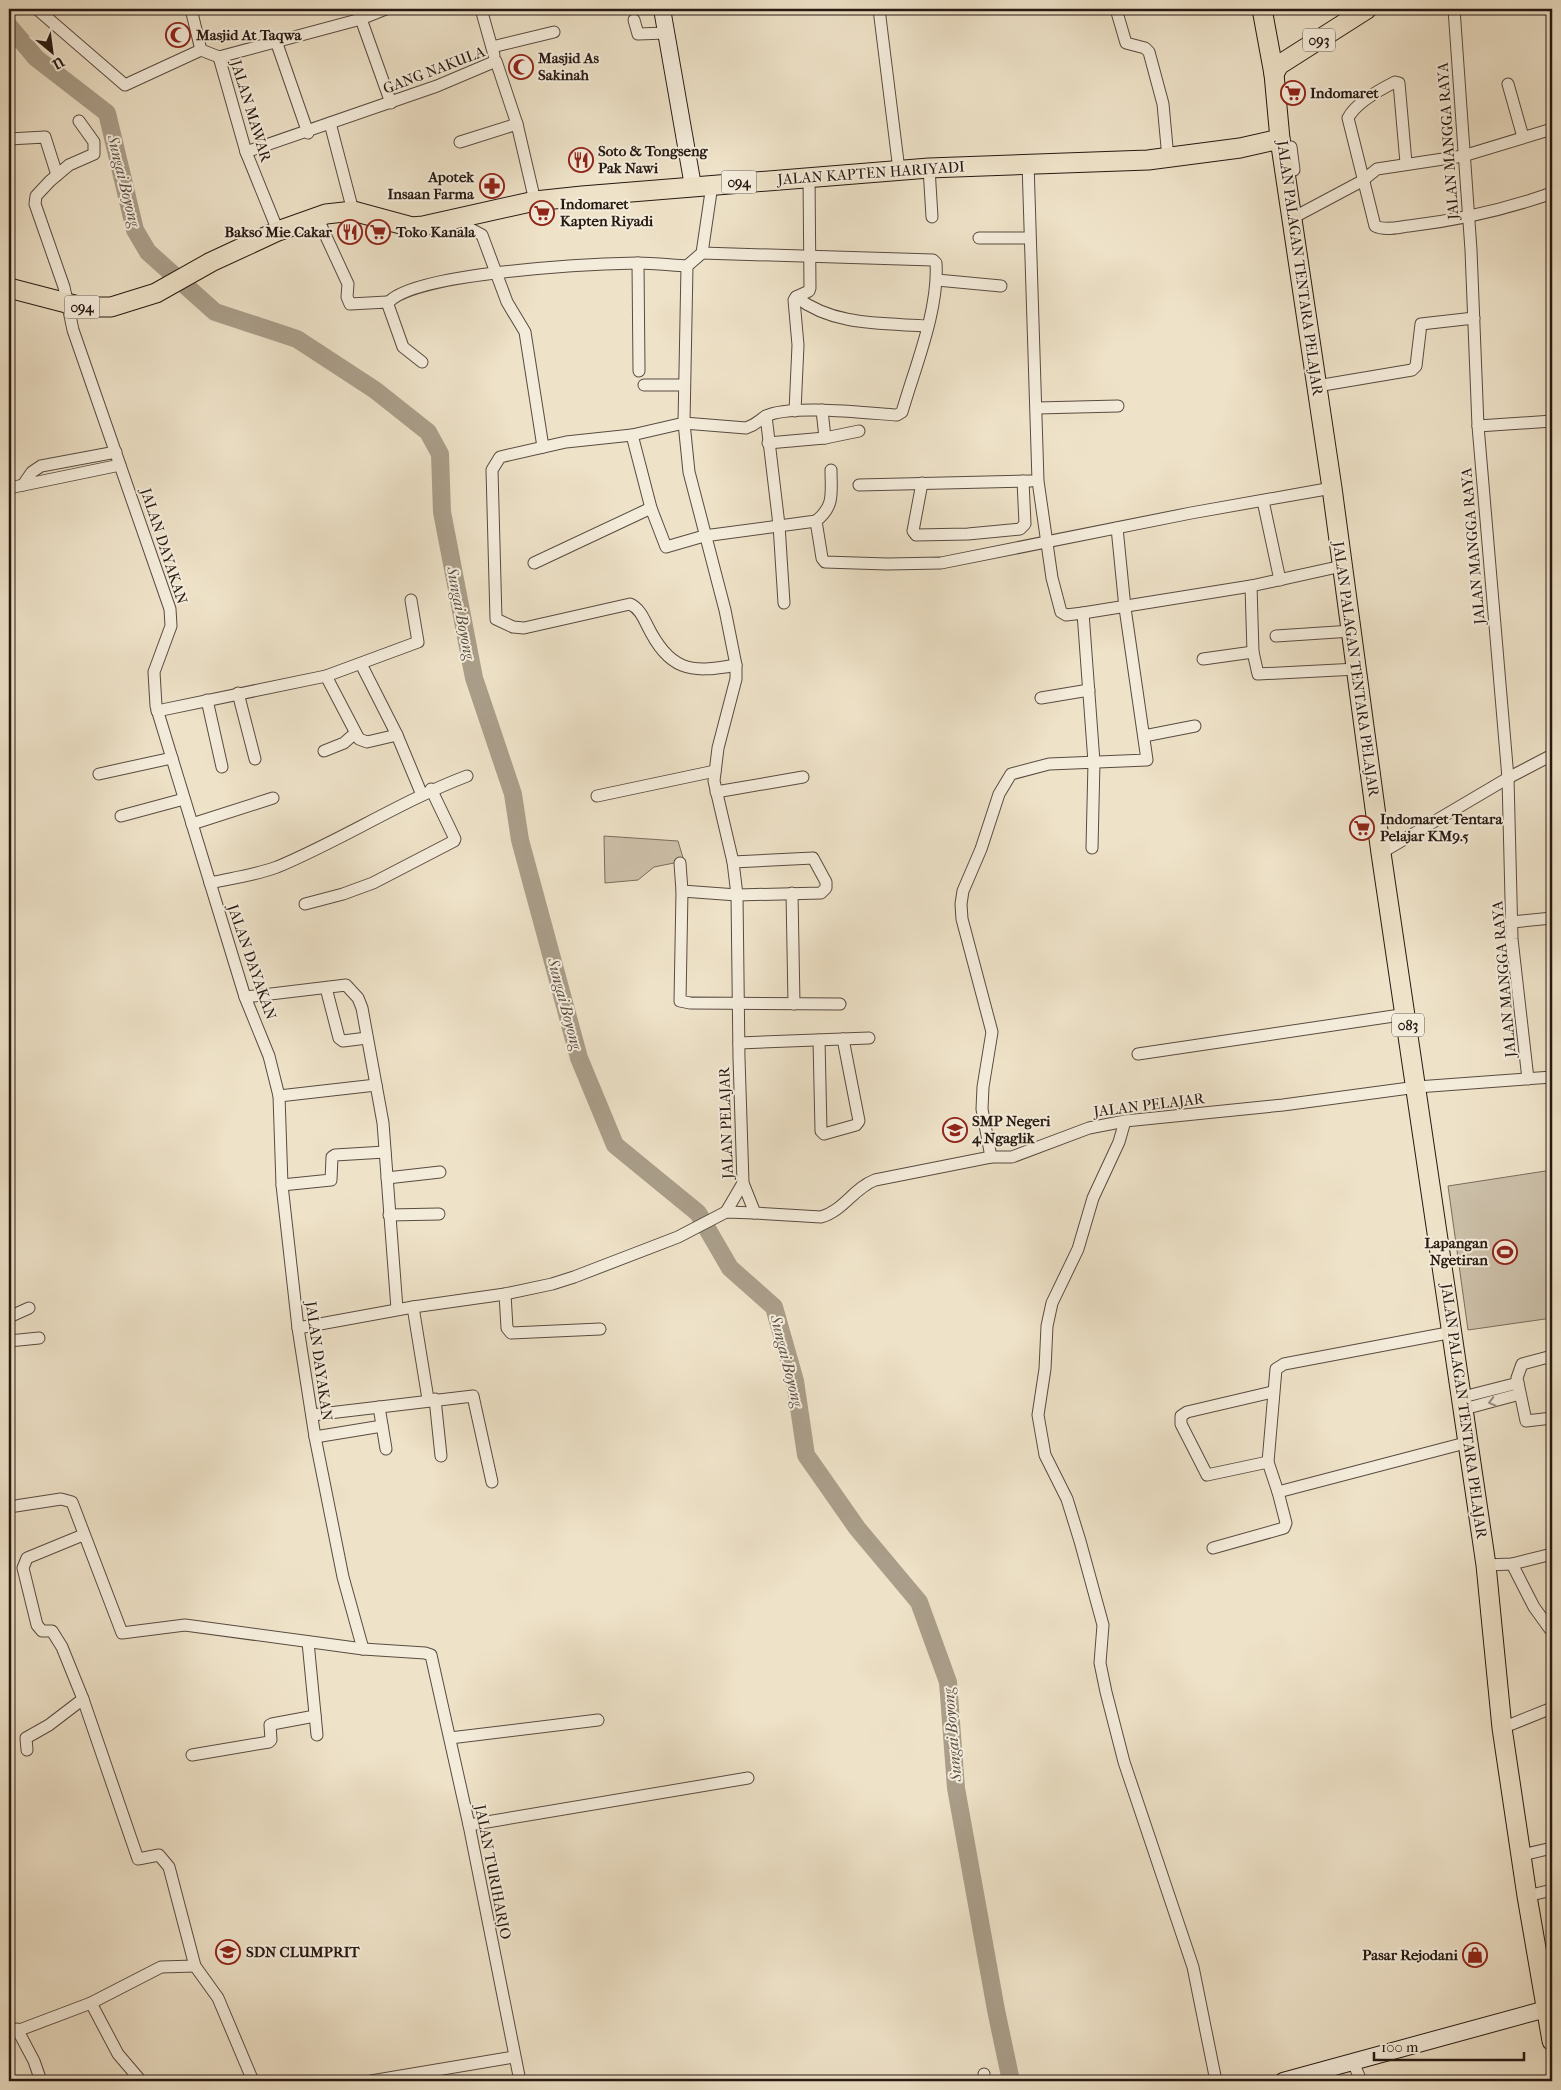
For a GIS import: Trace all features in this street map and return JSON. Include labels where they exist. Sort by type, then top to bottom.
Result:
[{"type":"main road","points":[[662,9],[693,186]]},
{"type":"main road","name":"JALAN PALAGAN TENTARA PELAJAR","points":[[1262,9],[1285,143],[1298,261],[1332,488],[1382,853],[1464,1403],[1486,1565],[1502,1728],[1527,1896],[1549,2008],[1552,2041]]},
{"type":"main road","name":"093","points":[[1274,74],[1279,65],[1367,9]]},
{"type":"main road","name":"JALAN KAPTEN HARIYADI","points":[[9,288],[82,307],[111,307],[156,293],[212,262],[278,232],[326,214],[353,211],[412,226],[535,201],[712,184],[929,168],[1168,158],[1285,143]]},
{"type":"main road","points":[[1283,2081],[1308,2078],[1353,2062],[1549,2008]]},
{"type":"street","points":[[37,9],[125,85],[201,50],[192,9]]},
{"type":"street","points":[[218,57],[361,19],[386,9]]},
{"type":"street","points":[[481,9],[496,61]]},
{"type":"street","points":[[879,9],[899,170]]},
{"type":"street","points":[[1116,9],[1126,42],[1145,48],[1149,52],[1163,104],[1168,158]]},
{"type":"street","name":"JALAN MANGGA RAYA","points":[[1454,9],[1474,318],[1478,426],[1508,778],[1512,922],[1528,1080]]},
{"type":"street","points":[[361,19],[391,103]]},
{"type":"street","points":[[634,20],[638,34],[666,33]]},
{"type":"street","points":[[492,47],[554,32]]},
{"type":"street","points":[[276,41],[308,132]]},
{"type":"street","name":"JALAN MAWAR","points":[[201,50],[218,57],[246,152],[278,232]]},
{"type":"street","name":"GANG NAKULA","points":[[246,152],[391,103],[496,61],[517,124],[535,201]]},
{"type":"street","points":[[1406,163],[1399,83],[1395,82],[1364,102],[1351,112],[1348,118],[1362,181],[1375,226],[1380,228],[1450,221],[1510,208],[1552,193]]},
{"type":"street","points":[[1508,84],[1523,137]]},
{"type":"street","name":"JALAN DAYAKAN","points":[[79,121],[94,142],[94,154],[77,161],[57,175],[42,188],[36,196],[35,204],[68,303],[73,330],[171,618],[169,632],[154,672],[157,711],[245,998],[269,1056],[280,1096],[282,1185],[298,1328],[315,1437],[343,1577],[363,1649]]},
{"type":"street","points":[[330,124],[353,211]]},
{"type":"street","points":[[460,142],[517,124]]},
{"type":"street","points":[[1300,214],[1362,181],[1378,169],[1406,163],[1463,156],[1552,129]]},
{"type":"street","points":[[9,139],[45,137],[57,175]]},
{"type":"street","points":[[1285,143],[1300,214],[1305,252],[1298,261]]},
{"type":"street","points":[[1028,163],[1038,481],[1046,541],[1060,612],[1066,615],[1125,608],[1251,586],[1342,566]]},
{"type":"street","points":[[929,168],[932,217]]},
{"type":"street","points":[[795,411],[798,345],[794,300],[796,297],[809,291],[811,257],[809,176]]},
{"type":"street","points":[[317,217],[348,284],[347,297],[353,306],[388,303],[407,290],[497,273],[638,263],[687,266],[702,253],[712,184]]},
{"type":"street","points":[[462,217],[469,228],[482,235],[511,312],[525,332],[543,447]]},
{"type":"street","points":[[979,238],[1029,238]]},
{"type":"street","points":[[702,253],[932,260],[936,263],[937,280],[927,326],[900,414],[822,410],[795,411],[766,416],[756,426],[746,428],[684,423],[632,435],[543,447],[500,457],[492,470],[496,619],[513,627],[524,628],[630,604],[643,617],[655,642],[667,657],[679,665],[690,669],[709,670],[736,665]]},
{"type":"street","points":[[638,263],[639,371]]},
{"type":"street","name":"JALAN PELAJAR","points":[[687,266],[684,423],[689,472],[736,665],[736,680],[718,748],[715,771],[716,792],[733,862],[737,895],[743,1183],[755,1214],[821,1217],[831,1214],[865,1185],[876,1180],[991,1157],[1012,1156],[1089,1128],[1125,1121],[1283,1105],[1418,1087]]},
{"type":"street","points":[[937,280],[1001,286]]},
{"type":"street","points":[[796,297],[810,308],[851,322],[927,326]]},
{"type":"street","points":[[388,303],[403,347],[422,362]]},
{"type":"street","points":[[1317,386],[1412,370],[1416,366],[1421,324],[1474,318]]},
{"type":"street","points":[[644,386],[684,385]]},
{"type":"street","points":[[1037,408],[1118,406]]},
{"type":"street","points":[[822,410],[825,438]]},
{"type":"street","points":[[766,416],[779,525],[784,603]]},
{"type":"street","points":[[1478,426],[1552,422]]},
{"type":"street","points":[[768,444],[825,438],[859,431]]},
{"type":"street","points":[[632,435],[651,508],[666,547],[704,536],[816,521],[827,513],[830,506],[831,470]]},
{"type":"street","points":[[23,485],[32,472],[41,466],[116,452]]},
{"type":"street","points":[[9,488],[120,465]]},
{"type":"street","points":[[860,485],[1038,481]]},
{"type":"street","points":[[922,483],[913,531],[916,535],[968,534],[1020,529],[1025,524],[1023,482]]},
{"type":"street","points":[[816,521],[822,558],[825,562],[941,563],[1046,541],[1332,488]]},
{"type":"street","points":[[1263,501],[1280,580]]},
{"type":"street","points":[[534,563],[651,508]]},
{"type":"street","points":[[991,1157],[982,1109],[983,1087],[992,1032],[962,919],[961,904],[963,891],[981,849],[999,794],[1011,774],[1049,764],[1146,760],[1148,758],[1125,608],[1117,528]]},
{"type":"street","points":[[1251,586],[1253,652],[1256,671],[1260,675],[1357,669]]},
{"type":"street","points":[[157,711],[326,676],[418,642],[411,600]]},
{"type":"street","points":[[1083,613],[1094,762],[1092,848]]},
{"type":"street","points":[[1276,636],[1352,631]]},
{"type":"street","points":[[1203,659],[1253,652]]},
{"type":"street","points":[[305,904],[343,894],[373,883],[456,839],[427,792],[361,664]]},
{"type":"street","points":[[326,676],[354,734],[363,742],[397,736]]},
{"type":"street","points":[[1042,698],[1089,690]]},
{"type":"street","points":[[238,693],[255,760]]},
{"type":"street","points":[[207,700],[222,767]]},
{"type":"street","points":[[1144,736],[1195,726]]},
{"type":"street","points":[[324,751],[344,743],[354,734]]},
{"type":"street","points":[[1382,853],[1508,778],[1552,755]]},
{"type":"street","points":[[99,774],[172,758]]},
{"type":"street","points":[[597,796],[715,771]]},
{"type":"street","points":[[210,883],[275,868],[327,844],[427,792],[467,776]]},
{"type":"street","points":[[716,792],[803,777]]},
{"type":"street","points":[[192,824],[273,798]]},
{"type":"street","points":[[122,816],[184,799]]},
{"type":"street","points":[[682,891],[737,895],[821,893],[825,891],[826,882],[816,860],[733,862]]},
{"type":"street","points":[[680,864],[682,891],[680,1001],[690,1003],[840,1004]]},
{"type":"street","points":[[792,893],[794,1004]]},
{"type":"street","points":[[1512,922],[1552,918]]},
{"type":"street","points":[[245,998],[346,985],[351,988],[362,1008],[383,1123],[397,1309]]},
{"type":"street","points":[[326,988],[339,1038],[343,1040],[367,1038]]},
{"type":"street","points":[[1138,1054],[1406,1014]]},
{"type":"street","points":[[739,1043],[869,1038]]},
{"type":"street","points":[[819,1040],[820,1131],[824,1134],[856,1125],[859,1121],[843,1040]]},
{"type":"street","points":[[1418,1087],[1552,1077]]},
{"type":"street","points":[[280,1096],[376,1085]]},
{"type":"street","points":[[1125,1121],[1120,1142],[1093,1198],[1078,1249],[1052,1303],[1047,1326],[1045,1369],[1038,1415],[1045,1455],[1069,1504],[1103,1625],[1100,1663],[1106,1692],[1124,1762],[1192,1967],[1216,2081]]},
{"type":"street","points":[[282,1185],[332,1180],[332,1157],[335,1155],[385,1152]]},
{"type":"street","points":[[386,1178],[440,1172]]},
{"type":"street","points":[[722,1214],[743,1183]]},
{"type":"street","points":[[389,1215],[439,1214]]},
{"type":"street","points":[[298,1328],[397,1309],[505,1294],[574,1277],[678,1237],[722,1214],[755,1214]]},
{"type":"street","points":[[505,1294],[507,1328],[511,1333],[600,1329]]},
{"type":"street","points":[[413,1307],[441,1456]]},
{"type":"street","points":[[9,1317],[29,1308]]},
{"type":"street","points":[[1213,1548],[1284,1528],[1286,1523],[1268,1462],[1272,1392],[1276,1369],[1284,1364],[1453,1332]]},
{"type":"street","points":[[9,1341],[39,1338]]},
{"type":"street","points":[[1552,1356],[1522,1364],[1518,1369],[1519,1389],[1526,1421],[1552,1418]]},
{"type":"street","points":[[1464,1403],[1519,1389]]},
{"type":"street","points":[[1268,1462],[1207,1475],[1181,1424],[1181,1416],[1187,1412],[1272,1392]]},
{"type":"street","points":[[312,1414],[431,1399],[474,1398],[492,1482]]},
{"type":"street","points":[[379,1407],[386,1449]]},
{"type":"street","points":[[315,1437],[382,1426]]},
{"type":"street","points":[[1278,1492],[1469,1442]]},
{"type":"street","points":[[9,1507],[67,1500],[72,1502],[122,1633],[185,1625],[363,1649]]},
{"type":"street","points":[[83,1535],[27,1558],[23,1568],[37,1625],[42,1631],[52,1631],[56,1634],[83,1699],[138,1859],[159,1855],[169,1868],[195,1966],[218,1998],[254,2081]]},
{"type":"street","points":[[1486,1565],[1512,1564],[1552,1554]]},
{"type":"street","points":[[1512,1564],[1534,1607],[1552,1632]]},
{"type":"street","points":[[308,1642],[317,1735]]},
{"type":"street","name":"JALAN TURIHARJO","points":[[363,1649],[426,1653],[433,1663],[469,1825],[520,2081]]},
{"type":"street","points":[[27,1750],[26,1738],[29,1734],[49,1725],[83,1699]]},
{"type":"street","points":[[1502,1728],[1552,1708]]},
{"type":"street","points":[[192,1755],[269,1742],[271,1740],[270,1725],[315,1716]]},
{"type":"street","points":[[450,1738],[598,1720]]},
{"type":"street","points":[[469,1825],[748,1778]]},
{"type":"street","points":[[1522,1855],[1552,1848]]},
{"type":"street","points":[[1527,1896],[1552,1890]]},
{"type":"street","points":[[41,2081],[34,2061],[13,2032],[91,2003],[161,1968],[195,1966]]},
{"type":"street","points":[[91,2003],[118,2054],[140,2081]]},
{"type":"street","points":[[371,2081],[514,2057]]},
{"type":"street","points":[[1353,2062],[1361,2081]]},
{"type":"shaded area","points":[[604,836],[678,841],[684,861],[654,867],[638,880],[605,883]]},
{"type":"shaded area","name":"Lapangan Ngetiran","points":[[1552,1170],[1552,1318],[1468,1330],[1448,1186]]},
{"type":"waterway","name":"Sungai Boyong","points":[[9,26],[36,58],[107,113],[135,230],[148,252],[215,312],[297,339],[375,390],[428,432],[440,454],[442,512],[474,678],[513,794],[520,840],[579,1058],[615,1145],[698,1213],[730,1268],[774,1307],[795,1381],[806,1455],[857,1528],[919,1602],[948,1682],[956,1788],[996,2010],[1011,2081]]},
{"type":"place","name":"Masjid At Taqwa","points":[[178,35]]},
{"type":"place","name":"Masjid As Sakinah","points":[[521,67]]},
{"type":"place","name":"Indomaret","points":[[1293,93]]},
{"type":"place","name":"Soto & Tongseng Pak Nawi","points":[[581,160]]},
{"type":"place","name":"Apotek Insaan Farma","points":[[492,186]]},
{"type":"place","name":"Indomaret Kapten Riyadi","points":[[542,213]]},
{"type":"place","name":"Bakso Mie Cakar","points":[[350,232]]},
{"type":"place","name":"Toko Kanala","points":[[378,232]]},
{"type":"place","name":"Indomaret Tentara Pelajar KM9.5","points":[[1362,828]]},
{"type":"place","name":"SMP Negeri 4 Ngaglik","points":[[955,1130]]},
{"type":"place","name":"Lapangan Ngetiran","points":[[1505,1252]]},
{"type":"place","name":"SDN CLUMPRIT","points":[[228,1952]]},
{"type":"place","name":"Pasar Rejodani","points":[[1475,1955]]}]
